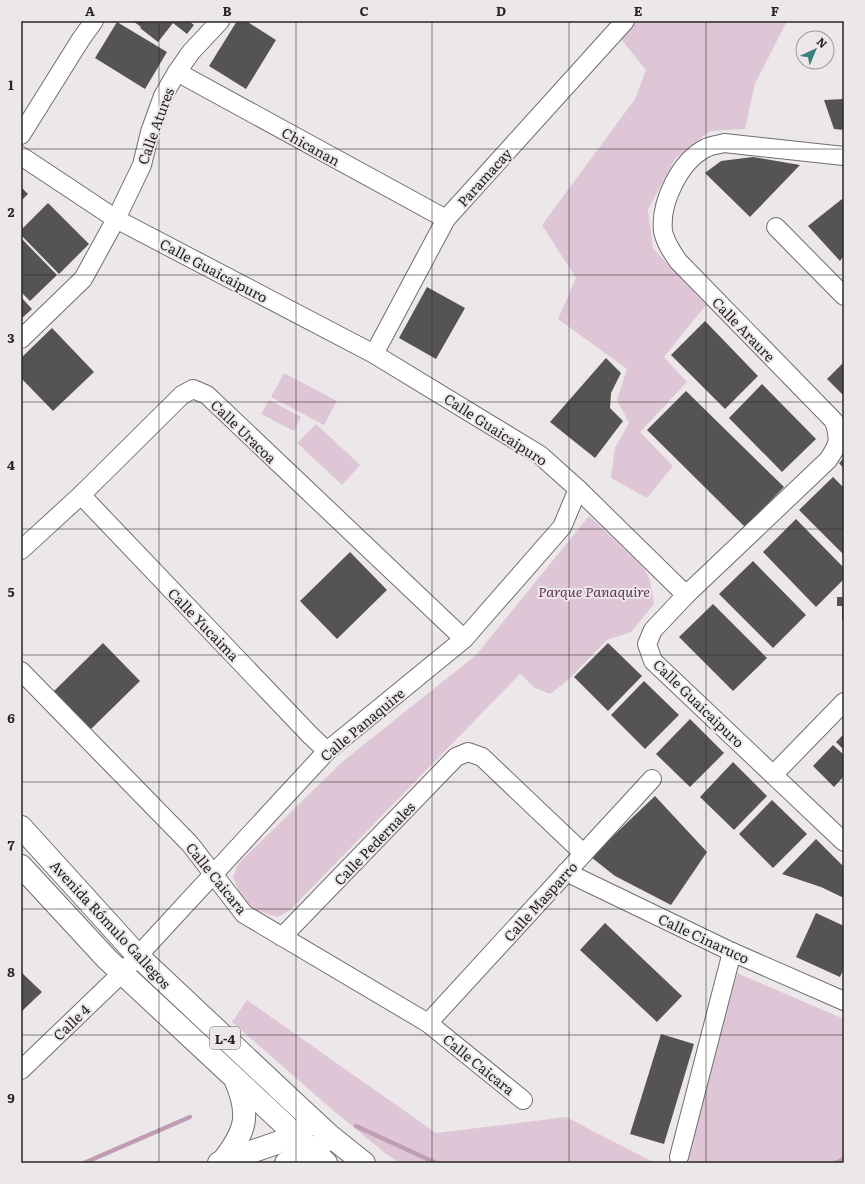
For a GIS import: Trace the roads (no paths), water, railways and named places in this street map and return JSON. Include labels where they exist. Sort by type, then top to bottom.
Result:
[{"type":"main road","name":"Avenida Rómulo Gallegos","points":[[21,827],[138,956],[329,1135],[364,1163]]},
{"type":"main road","name":"Avenida Rómulo Gallegos","points":[[21,866],[107,959],[320,1158]]},
{"type":"main road","points":[[220,1162],[236,1142],[245,1117],[241,1092],[234,1078]]},
{"type":"main road","points":[[220,1162],[297,1136],[312,1119]]},
{"type":"main road","points":[[286,1163],[320,1158],[329,1135]]},
{"type":"street","points":[[21,135],[80,39],[94,21]]},
{"type":"street","name":"Calle Atures","points":[[21,338],[83,279],[116,219],[142,165],[150,132],[163,96],[191,52],[220,21]]},
{"type":"street","name":"Paramacay","points":[[374,354],[446,219],[625,21]]},
{"type":"street","name":"Chicanan","points":[[177,72],[446,219]]},
{"type":"street","name":"Calle Araure","points":[[686,595],[828,460],[836,448],[838,434],[834,421],[678,261],[668,247],[663,231],[668,198],[674,183],[683,168],[694,156],[707,147],[724,143],[844,156]]},
{"type":"street","name":"Calle Guaicaipuro","points":[[21,156],[116,219],[374,354],[540,455],[578,489],[686,595],[653,630],[647,644],[654,661],[844,842]]},
{"type":"street","points":[[776,227],[844,296]]},
{"type":"street","name":"Calle Uracoa","points":[[21,550],[81,495],[182,395],[193,389],[207,395],[464,639]]},
{"type":"street","name":"Calle Panaquire","points":[[138,956],[327,751],[464,639],[562,527],[578,489]]},
{"type":"street","name":"Calle Yucaima","points":[[81,495],[327,751]]},
{"type":"street","name":"Calle Caicara","points":[[21,671],[190,844],[244,914],[428,1023],[523,1100]]},
{"type":"street","points":[[774,775],[844,702]]},
{"type":"street","name":"Calle Pedernales","points":[[282,937],[456,757],[468,752],[482,757],[583,853]]},
{"type":"street","name":"Calle Masparro","points":[[428,1023],[652,779]]},
{"type":"street","name":"Calle Cinaruco","points":[[566,872],[732,952],[844,1001]]},
{"type":"street","points":[[679,1157],[732,952]]},
{"type":"street","name":"Calle 4","points":[[21,1070],[138,956]]},
{"type":"waterway","points":[[84,1163],[190,1117]]},
{"type":"waterway","points":[[356,1126],[436,1163]]},
{"type":"waterway","points":[[835,1163],[844,1159]]},
{"type":"park label","name":"Parque Panaquire","points":[[594,591]]}]
